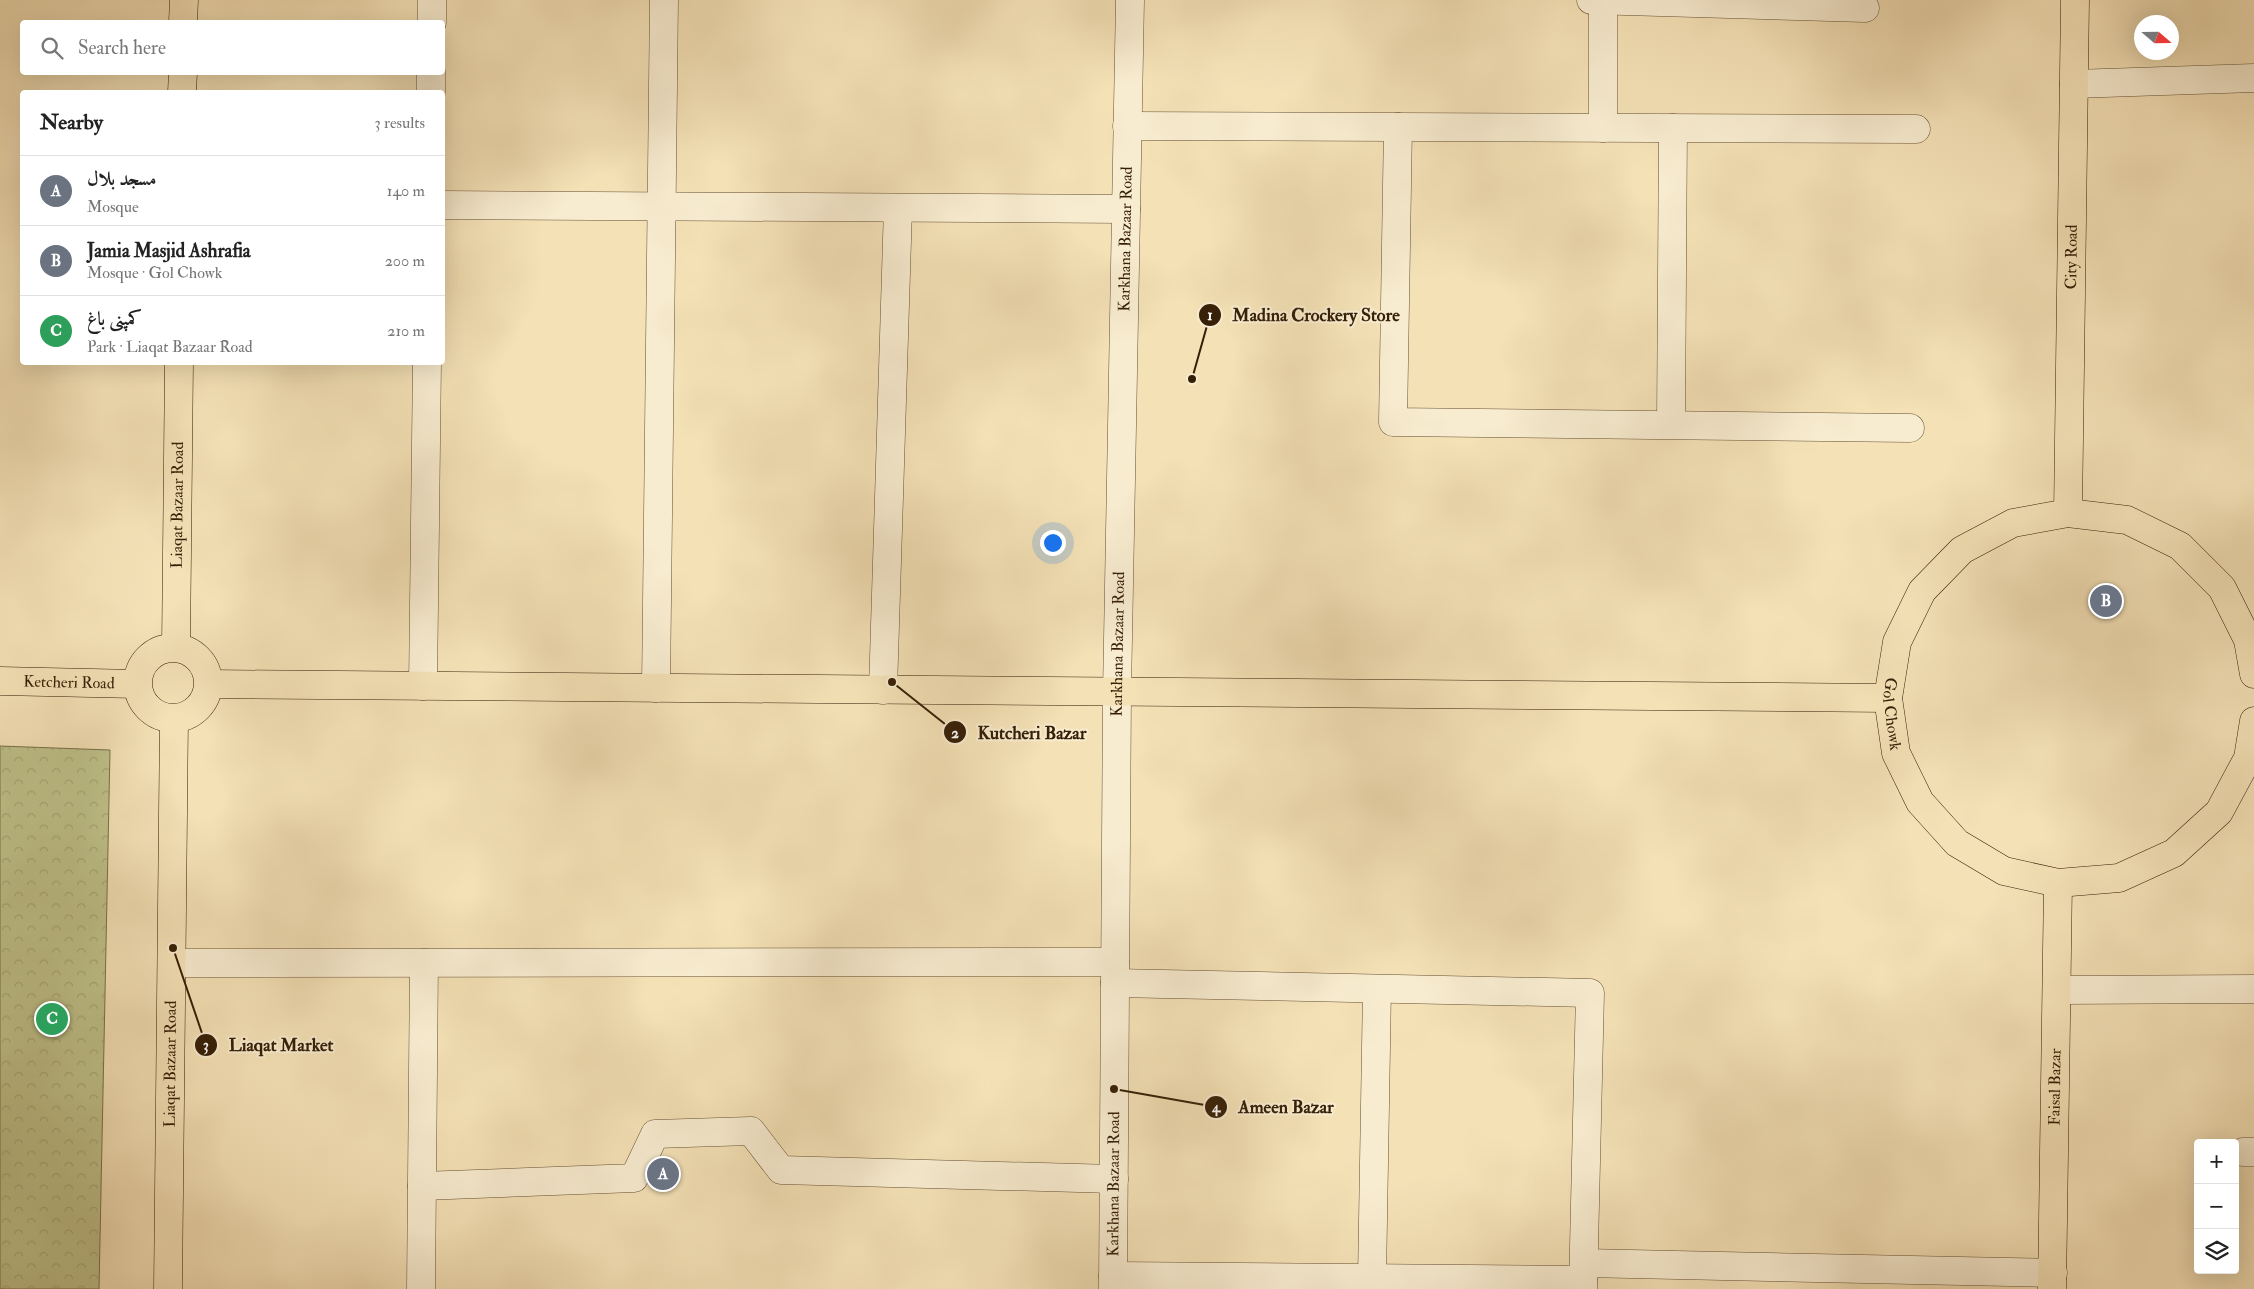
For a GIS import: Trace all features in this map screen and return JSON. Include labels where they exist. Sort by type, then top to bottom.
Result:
[{"type":"main road","points":[[183,20],[184,0]]},
{"type":"main road","name":"City Road","points":[[2068,512],[2075,0]]},
{"type":"main road","points":[[182,90],[183,75]]},
{"type":"main road","name":"Liaqat Bazaar Road","points":[[176,647],[179,365]]},
{"type":"main road","name":"Gol Chowk","points":[[2254,674],[2248,640],[2222,588],[2180,546],[2127,520],[2068,512],[2013,523],[1962,550],[1922,591],[1897,642],[1888,698],[1896,753],[1920,802],[1957,843],[2004,871],[2058,884],[2119,878],[2174,854],[2219,812],[2248,758],[2254,721]]},
{"type":"main road","points":[[176,647],[186,650],[199,659],[207,674],[209,684],[207,695],[201,705],[193,713],[174,719],[158,716],[149,710],[142,702],[137,684],[139,670],[147,658],[161,649],[176,647]]},
{"type":"main road","name":"Ketcheri Road","points":[[1,684],[137,684]]},
{"type":"main road","points":[[209,684],[1888,698]]},
{"type":"main road","name":"Liaqat Bazaar Road","points":[[168,1289],[174,719]]},
{"type":"main road","name":"Faisal Bazar","points":[[2053,1281],[2058,884]]},
{"type":"street","points":[[432,0],[432,20]]},
{"type":"street","points":[[656,688],[660,206],[664,0]]},
{"type":"street","name":"Karkhana Bazaar Road","points":[[1113,1283],[1117,692],[1130,0]]},
{"type":"street","points":[[1591,0],[1865,8]]},
{"type":"street","points":[[1603,0],[1603,128]]},
{"type":"street","points":[[431,75],[431,90]]},
{"type":"street","points":[[2074,84],[2254,78]]},
{"type":"street","points":[[1127,126],[1916,129]]},
{"type":"street","points":[[1398,127],[1393,422],[1910,428]]},
{"type":"street","points":[[1672,424],[1673,128]]},
{"type":"street","points":[[445,205],[1126,209]]},
{"type":"street","points":[[883,690],[898,208]]},
{"type":"street","points":[[423,686],[427,365]]},
{"type":"street","points":[[172,963],[424,963],[1115,972],[1377,989],[1590,993],[1583,1278]]},
{"type":"street","points":[[421,1289],[424,963]]},
{"type":"street","points":[[1372,1279],[1377,989]]},
{"type":"street","points":[[2057,990],[2254,989]]},
{"type":"street","points":[[422,1186],[634,1178],[655,1134],[751,1131],[781,1170],[1114,1179]]},
{"type":"street","points":[[1113,1283],[1583,1278],[2053,1281]]},
{"type":"green space","points":[[0,746],[110,750],[99,1289],[0,1289]]},
{"type":"place","name":"Madina Crockery Store","points":[[1192,379]]},
{"type":"place","name":"Jamia Masjid Ashrafia","points":[[2106,601]]},
{"type":"place","name":"Kutcheri Bazar","points":[[892,682]]},
{"type":"place","name":"Liaqat Market","points":[[173,948]]},
{"type":"place","name":"کمپنی باغ","points":[[52,1019]]},
{"type":"place","name":"Ameen Bazar","points":[[1114,1089]]},
{"type":"place","name":"مسجد بلال","points":[[663,1174]]}]
